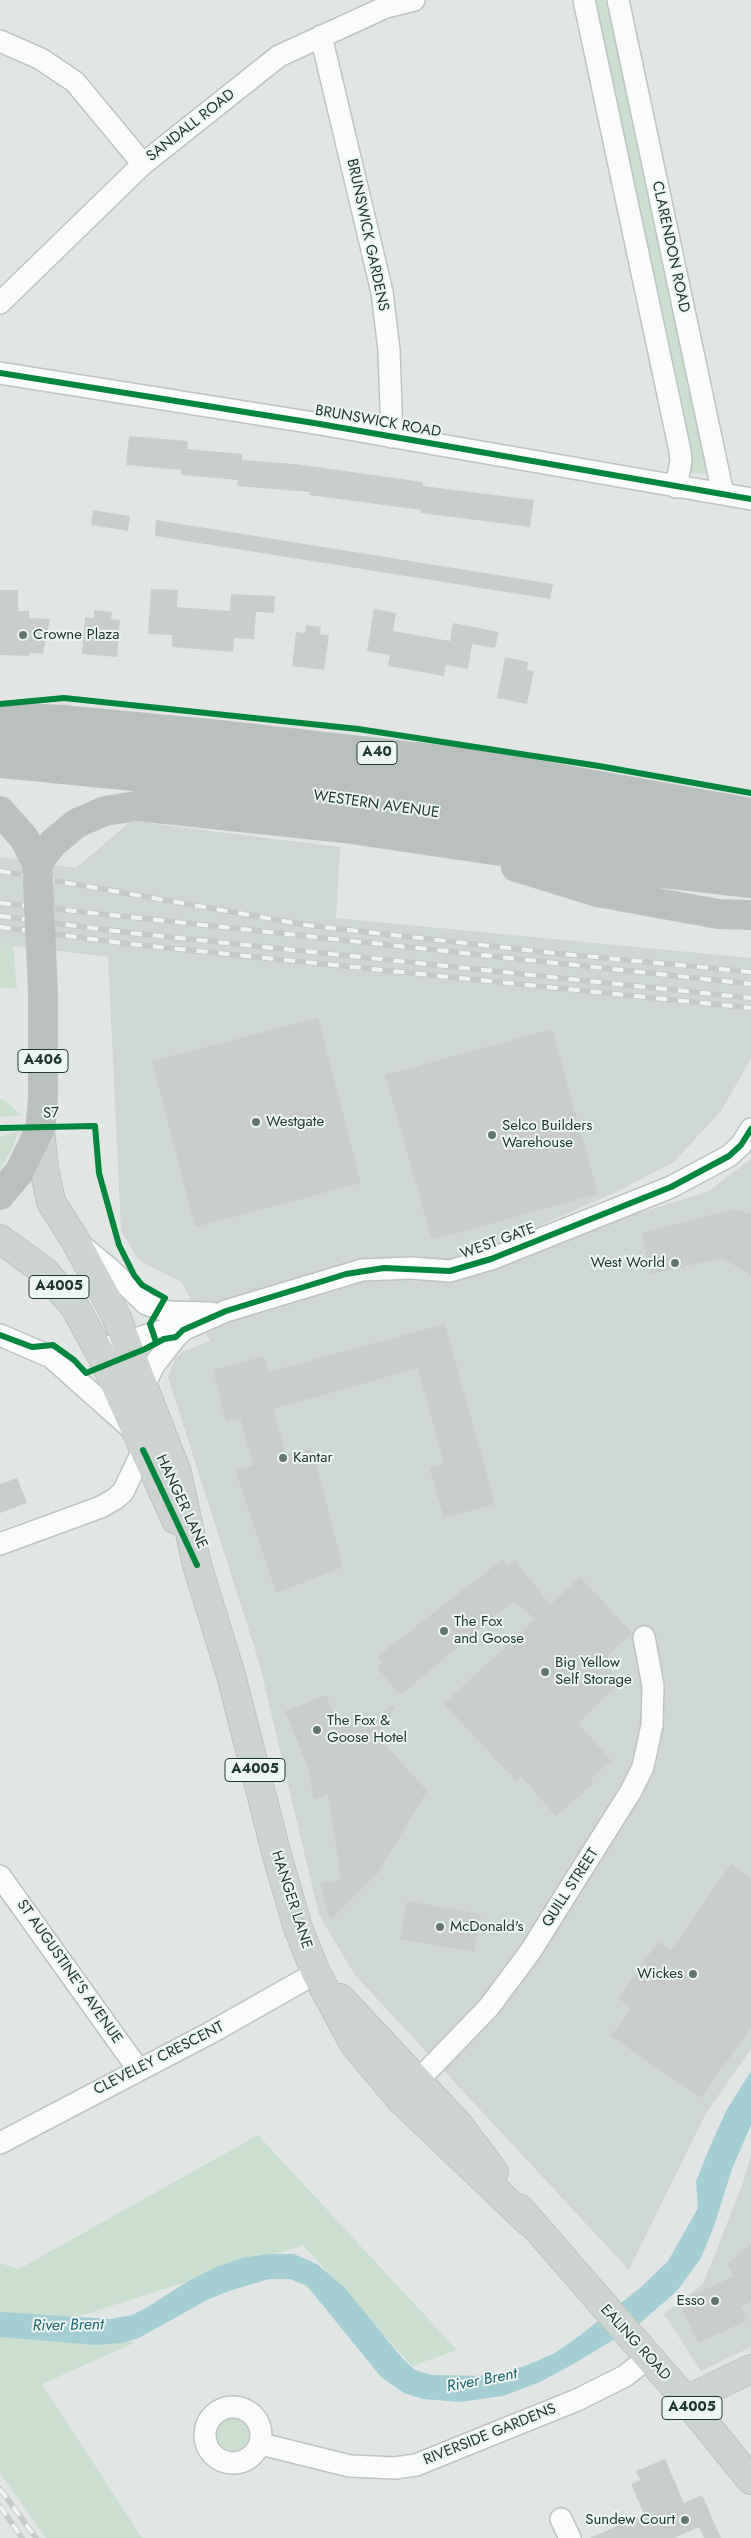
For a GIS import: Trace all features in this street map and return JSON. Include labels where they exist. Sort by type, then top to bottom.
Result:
[{"type":"highway","name":"A40","points":[[0,717],[64,720],[210,734],[476,764],[751,813]]},
{"type":"highway","name":"WESTERN AVENUE","points":[[0,738],[227,760],[751,830]]},
{"type":"highway","name":"WESTERN AVENUE","points":[[0,764],[224,785],[373,804],[751,860]]},
{"type":"highway","points":[[37,863],[53,843],[77,823],[105,811],[129,806],[274,820],[601,866],[751,883]]},
{"type":"highway","name":"A406","points":[[0,811],[24,838],[37,863],[43,992],[43,1099],[40,1130],[20,1171],[0,1195]]},
{"type":"highway","points":[[431,841],[597,892],[718,914],[751,915]]},
{"type":"main road","name":"HANGER LANE","points":[[40,1130],[44,1168],[52,1202],[116,1316],[177,1473],[197,1565],[231,1675],[276,1852],[298,1928],[316,1974],[354,2044],[400,2099],[530,2223],[596,2298]]},
{"type":"main road","name":"HANGER LANE","points":[[0,1239],[45,1272],[75,1306],[98,1350],[197,1565]]},
{"type":"main road","name":"HANGER LANE","points":[[316,1974],[419,2080],[458,2124],[530,2223]]},
{"type":"main road","name":"EALING ROAD","points":[[596,2298],[686,2400],[751,2480]]},
{"type":"main road","points":[[686,2400],[751,2369]]},
{"type":"street","name":"SANDALL ROAD","points":[[0,303],[143,164],[280,56],[386,6],[414,0]]},
{"type":"street","points":[[584,0],[680,451],[681,461],[676,487]]},
{"type":"street","name":"CLARENDON ROAD","points":[[618,0],[723,494]]},
{"type":"street","name":"BRUNSWICK GARDENS","points":[[320,36],[382,292],[389,350],[392,437]]},
{"type":"street","points":[[0,41],[41,59],[76,82],[143,164]]},
{"type":"street","name":"BRUNSWICK ROAD","points":[[0,373],[392,437],[751,499]]},
{"type":"street","name":"WEST GATE","points":[[98,1350],[165,1330],[183,1330],[226,1311],[354,1272],[393,1268],[450,1271],[490,1259],[671,1188],[729,1156],[741,1145],[751,1130]]},
{"type":"street","name":"WEST GATE","points":[[75,1240],[110,1269],[146,1304],[159,1310],[180,1314],[226,1311]]},
{"type":"street","name":"WEST GATE","points":[[144,1385],[163,1352],[183,1330]]},
{"type":"street","points":[[0,1335],[51,1357],[139,1441],[123,1492],[101,1507],[0,1544]]},
{"type":"street","name":"QUILL STREET","points":[[400,2099],[489,2007],[530,1952],[631,1791],[643,1767],[652,1725],[652,1676],[644,1637]]},
{"type":"street","name":"ST AUGUSTINE'S AVENUE","points":[[0,1876],[138,2069]]},
{"type":"street","name":"CLEVELEY CRESCENT","points":[[0,2143],[138,2069],[210,2033],[316,1974]]},
{"type":"street","name":"RIVERSIDE GARDENS","points":[[260,2444],[350,2466],[394,2468],[416,2465],[577,2400],[625,2376],[641,2348]]},
{"type":"street","points":[[561,2519],[570,2538]]},
{"type":"shaded area","points":[[131,821],[340,847],[336,918],[751,958],[751,1059],[721,1111],[674,1162],[616,1192],[410,1283],[707,1192],[751,1159],[751,2049],[705,2115],[629,2270],[354,1974],[319,1915],[259,1662],[168,1377],[175,1359],[182,1352],[210,1341],[182,1282],[137,1258],[121,1230],[108,957],[0,944],[0,857],[76,868]]},
{"type":"shaded area","points":[[751,2155],[751,2347],[701,2371],[664,2314],[703,2284],[744,2180]]},
{"type":"green space","points":[[592,0],[609,0],[711,474],[691,473]]},
{"type":"green space","points":[[0,944],[13,945],[17,989],[0,987]]},
{"type":"green space","points":[[0,1099],[5,1101],[22,1115],[0,1117]]},
{"type":"green space","points":[[18,1132],[11,1152],[0,1168],[0,1137]]},
{"type":"green space","points":[[258,2135],[457,2350],[412,2366],[303,2245],[70,2319],[134,2343],[42,2384],[142,2538],[46,2538],[0,2473],[0,2263],[19,2269]]},
{"type":"green space","points":[[233,2417],[246,2422],[251,2435],[246,2448],[233,2453],[220,2448],[215,2435],[220,2422]]},
{"type":"water","name":"River Brent","points":[[751,2071],[751,2125],[732,2169],[714,2226],[701,2258],[677,2291],[638,2325],[540,2382],[503,2396],[460,2402],[423,2399],[404,2393],[381,2377],[307,2286],[290,2279],[269,2279],[229,2291],[207,2300],[139,2338],[121,2343],[96,2345],[0,2337],[0,2312],[111,2319],[132,2315],[190,2280],[219,2266],[243,2258],[268,2254],[294,2254],[317,2264],[344,2287],[403,2359],[415,2370],[432,2375],[487,2376],[525,2366],[555,2353],[579,2336],[640,2288],[668,2261],[698,2208],[696,2181],[712,2142],[726,2111]]},
{"type":"building","points":[[129,436],[188,441],[187,449],[242,454],[242,460],[295,464],[423,482],[423,486],[534,500],[530,527],[421,513],[421,510],[309,495],[310,492],[237,486],[238,480],[181,475],[181,470],[126,465]]},
{"type":"building","points":[[93,510],[130,516],[128,531],[91,525]]},
{"type":"building","points":[[156,520],[553,584],[550,599],[155,536]]},
{"type":"building","points":[[151,589],[178,590],[177,607],[230,611],[231,594],[275,596],[274,613],[256,612],[254,639],[234,638],[233,652],[172,647],[172,635],[148,634]]},
{"type":"building","name":"Crowne Plaza","points":[[0,590],[18,590],[18,611],[29,611],[29,618],[50,619],[43,654],[30,653],[30,656],[0,655]]},
{"type":"building","points":[[374,609],[396,613],[393,631],[450,641],[453,623],[499,632],[495,648],[472,644],[468,669],[446,665],[444,676],[388,666],[390,655],[367,651]]},
{"type":"building","points":[[94,610],[112,612],[111,619],[120,620],[117,657],[82,654],[85,617],[94,618]]},
{"type":"building","points":[[306,625],[321,627],[320,634],[329,635],[324,670],[292,666],[296,632],[305,633]]},
{"type":"building","points":[[505,657],[528,662],[527,670],[534,671],[527,704],[497,698]]},
{"type":"building","name":"Westgate","points":[[318,1018],[361,1183],[195,1227],[152,1061]]},
{"type":"building","name":"Selco Builders Warehouse","points":[[552,1029],[598,1194],[432,1240],[385,1075]]},
{"type":"building","name":"West World","points":[[735,1209],[751,1214],[751,1276],[723,1258],[651,1274],[641,1233]]},
{"type":"building","name":"Kantar","points":[[445,1324],[495,1504],[444,1518],[429,1467],[444,1463],[418,1368],[273,1409],[286,1454],[312,1448],[343,1567],[276,1593],[235,1470],[253,1465],[240,1418],[226,1422],[213,1370],[264,1356],[268,1372]]},
{"type":"building","points":[[17,1478],[27,1503],[0,1513],[0,1484]]},
{"type":"building","name":"Big Yellow Self Storage","points":[[503,1559],[508,1566],[515,1560],[550,1605],[580,1577],[632,1633],[602,1662],[621,1682],[578,1723],[611,1761],[590,1779],[594,1783],[556,1816],[521,1776],[516,1781],[444,1704],[535,1619],[514,1601],[400,1695],[377,1667],[382,1663],[378,1656]]},
{"type":"building","points":[[326,1695],[338,1725],[355,1717],[367,1726],[393,1705],[395,1708],[377,1735],[427,1791],[378,1873],[330,1920],[320,1883],[341,1880],[328,1794],[313,1800],[310,1773],[285,1711]]},
{"type":"building","name":"Wickes","points":[[731,1864],[751,1879],[751,2027],[701,2098],[611,2036],[631,2008],[618,1998],[658,1942],[671,1950]]},
{"type":"building","name":"McDonald's","points":[[407,1901],[481,1914],[474,1952],[400,1939]]},
{"type":"building","name":"Esso","points":[[751,2243],[751,2302],[741,2307],[746,2321],[698,2343],[678,2301],[733,2277],[728,2264]]},
{"type":"building","points":[[665,2459],[684,2503],[702,2495],[721,2538],[704,2538],[699,2527],[674,2538],[590,2538],[644,2514],[631,2484],[640,2480],[636,2471]]},
{"type":"railway","points":[[0,871],[306,925],[543,952],[751,972]]},
{"type":"railway","points":[[0,903],[751,984]]},
{"type":"railway","points":[[0,916],[131,933],[751,998]]},
{"type":"railway","points":[[0,927],[130,944],[751,1008]]},
{"type":"railway","points":[[0,2489],[36,2538]]},
{"type":"railway","points":[[0,2506],[22,2538]]},
{"type":"cycle path","points":[[0,373],[314,423],[751,499]]},
{"type":"cycle path","points":[[0,704],[64,698],[358,729],[599,766],[751,793]]},
{"type":"cycle path","name":"S7","points":[[0,1128],[95,1126],[99,1173],[119,1245],[134,1275],[142,1285],[165,1298],[150,1324],[156,1342]]},
{"type":"cycle path","points":[[0,1335],[32,1347],[53,1345],[74,1360],[86,1373],[145,1349],[164,1339],[176,1337],[183,1330],[226,1311],[346,1274],[384,1268],[450,1271],[491,1259],[671,1187],[729,1156],[741,1145],[751,1129]]},
{"type":"cycle path","points":[[143,1450],[197,1565]]},
{"type":"place","name":"Crowne Plaza","points":[[23,635]]},
{"type":"place","name":"Westgate","points":[[256,1122]]},
{"type":"place","name":"Selco Builders Warehouse","points":[[492,1135]]},
{"type":"place","name":"West World","points":[[675,1263]]},
{"type":"place","name":"Kantar","points":[[283,1458]]},
{"type":"place","name":"The Fox and Goose","points":[[444,1631]]},
{"type":"place","name":"Big Yellow Self Storage","points":[[545,1672]]},
{"type":"place","name":"The Fox & Goose Hotel","points":[[317,1730]]},
{"type":"place","name":"McDonald's","points":[[440,1927]]},
{"type":"place","name":"Wickes","points":[[693,1974]]},
{"type":"place","name":"Esso","points":[[715,2301]]},
{"type":"place","name":"Sundew Court","points":[[685,2520]]}]
